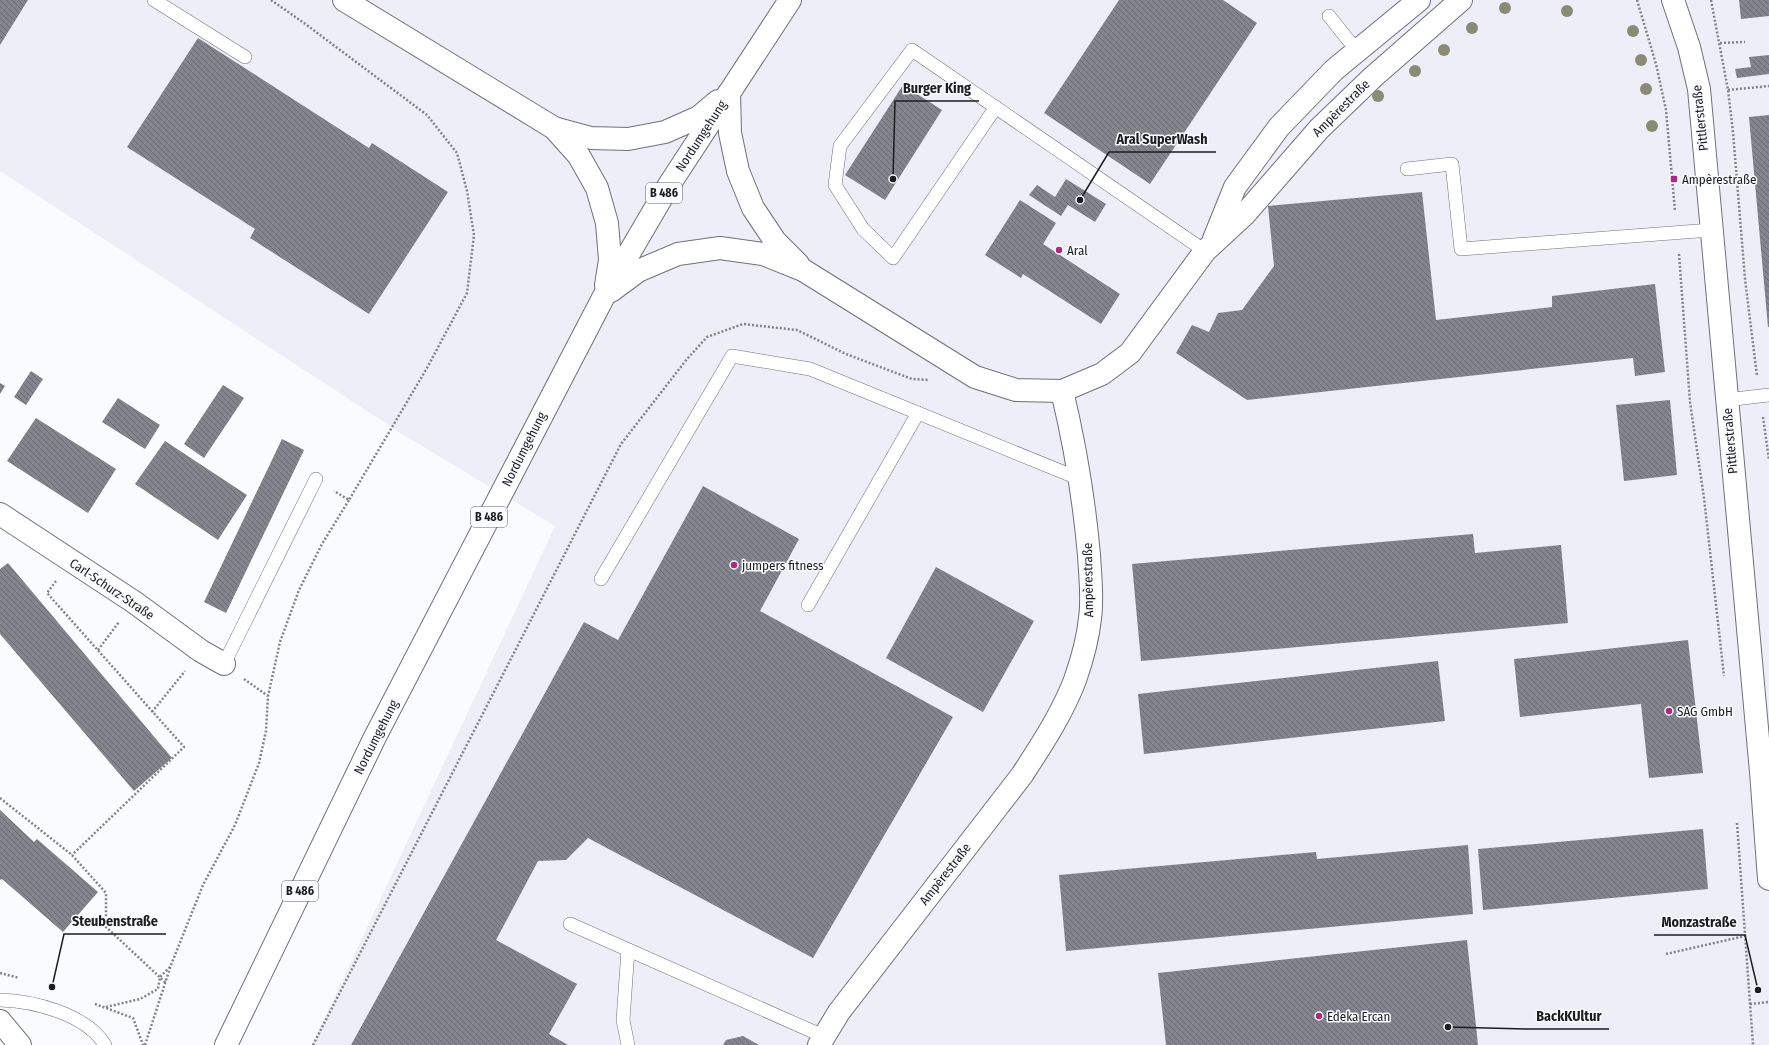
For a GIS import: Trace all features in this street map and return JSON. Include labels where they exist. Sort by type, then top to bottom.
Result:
[{"type":"street","points":[[344,0],[554,128],[590,138],[628,140],[665,132],[699,117],[729,93]]},
{"type":"street","name":"Nordumgehung","points":[[226,1045],[375,737],[604,296],[669,185],[790,0]]},
{"type":"street","name":"Ampèrestraße","points":[[1208,248],[1235,187],[1279,127],[1334,70],[1419,0]]},
{"type":"street","name":"Ampèrestraße","points":[[821,1041],[839,1012],[1022,775],[1063,707],[1075,679],[1084,650],[1091,617],[1090,576],[1080,479],[1062,391],[1102,374],[1130,353],[1208,248],[1244,215],[1319,129],[1373,77],[1461,0]]},
{"type":"street","name":"Pittlerstraße","points":[[1672,2],[1689,47],[1699,89],[1769,879]]},
{"type":"street","name":"Ampèrestraße","points":[[1232,227],[1242,197],[1330,98],[1368,63],[1359,49]]},
{"type":"street","points":[[729,93],[730,133],[741,179],[753,208],[775,241],[803,270]]},
{"type":"street","points":[[554,128],[579,156],[597,188],[607,224],[610,260],[604,296]]},
{"type":"street","points":[[604,296],[638,271],[678,254],[720,248],[763,254],[803,270],[975,377],[1016,390],[1062,391]]},
{"type":"street","name":"Carl-Schurz-Straße","points":[[0,514],[134,602],[201,651],[224,664]]},
{"type":"street","points":[[0,1021],[20,1045]]},
{"type":"lane","points":[[154,0],[245,57]]},
{"type":"lane","points":[[1329,16],[1349,41],[1359,49]]},
{"type":"lane","points":[[996,107],[893,258],[863,229],[835,185],[840,146],[912,50],[1208,248]]},
{"type":"lane","points":[[1407,169],[1452,164],[1461,248],[1711,230]]},
{"type":"lane","points":[[601,579],[732,356],[810,369],[1080,479]]},
{"type":"lane","points":[[1726,400],[1764,395]]},
{"type":"lane","points":[[808,605],[918,413]]},
{"type":"lane","points":[[224,664],[316,480]]},
{"type":"lane","points":[[570,924],[821,1041]]},
{"type":"lane","points":[[628,950],[623,1020],[628,1045]]},
{"type":"lane","points":[[0,1000],[45,1008],[76,1018],[90,1029],[105,1045]]},
{"type":"path","points":[[144,1045],[171,965],[203,885],[234,825],[259,763],[266,731],[268,696],[278,650],[299,590],[322,544],[427,368],[467,294],[474,235],[467,191],[457,153],[427,115],[271,0]]},
{"type":"path","points":[[1637,0],[1656,64],[1666,110],[1690,402],[1704,498],[1724,678]]},
{"type":"path","points":[[1711,0],[1728,90],[1745,278],[1764,395],[1769,460]]},
{"type":"path","points":[[1720,43],[1745,42]]},
{"type":"path","points":[[1728,90],[1769,86]]},
{"type":"path","points":[[313,1045],[621,444],[687,359],[707,337],[743,324],[797,330],[846,354],[912,379],[936,380]]},
{"type":"path","points":[[316,480],[349,500]]},
{"type":"path","points":[[47,593],[184,747],[72,855]]},
{"type":"path","points":[[98,650],[134,602]]},
{"type":"path","points":[[152,712],[201,651]]},
{"type":"path","points":[[0,798],[72,855],[106,893],[106,927],[166,983]]},
{"type":"path","points":[[1737,822],[1754,1045]]},
{"type":"path","points":[[1666,954],[1745,936]]},
{"type":"path","points":[[144,1045],[133,1018],[105,1007],[140,999],[158,989],[160,977],[171,965]]},
{"type":"path","points":[[1750,1004],[1769,1002]]},
{"type":"shaded area","points":[[0,0],[1769,0],[1769,1045],[312,1045],[555,526],[402,434],[0,171]]},
{"type":"building","points":[[0,0],[28,0],[0,45]]},
{"type":"building","points":[[1119,0],[1223,0],[1257,23],[1150,184],[1044,113]]},
{"type":"building","points":[[1739,0],[1769,0],[1769,16],[1741,19]]},
{"type":"building","points":[[198,38],[369,148],[372,143],[448,192],[369,314],[250,238],[255,229],[127,147]]},
{"type":"building","points":[[1769,55],[1769,74],[1737,78],[1735,69],[1751,67],[1749,57]]},
{"type":"building","points":[[903,85],[942,110],[885,200],[845,175]]},
{"type":"building","points":[[1769,115],[1769,327],[1768,327],[1749,117]]},
{"type":"building","points":[[1066,179],[1106,204],[1095,222],[1068,205],[1061,216],[1029,195],[1037,185],[1055,197]]},
{"type":"building","points":[[1422,192],[1436,320],[1552,307],[1552,296],[1655,284],[1665,372],[1635,376],[1633,358],[1247,400],[1176,353],[1192,325],[1209,332],[1218,313],[1242,310],[1274,266],[1268,206]]},
{"type":"building","points":[[1020,200],[1056,223],[1043,244],[1120,294],[1101,324],[1023,274],[1021,278],[985,255]]},
{"type":"building","points":[[31,371],[43,379],[26,405],[14,397]]},
{"type":"building","points":[[0,383],[5,386],[0,394]]},
{"type":"building","points":[[223,385],[244,398],[204,458],[184,444]]},
{"type":"building","points":[[118,398],[160,425],[145,449],[102,422]]},
{"type":"building","points":[[1670,400],[1677,475],[1624,481],[1616,405]]},
{"type":"building","points":[[36,418],[116,469],[88,513],[7,461]]},
{"type":"building","points":[[282,439],[304,450],[226,613],[204,602]]},
{"type":"building","points":[[165,441],[247,495],[218,540],[135,484]]},
{"type":"building","points":[[703,486],[799,539],[760,611],[953,717],[813,958],[588,838],[566,860],[538,861],[496,940],[577,984],[549,1034],[568,1045],[351,1045],[584,622],[618,640]]},
{"type":"building","points":[[1473,534],[1475,553],[1561,545],[1568,623],[1141,661],[1132,564]]},
{"type":"building","points":[[8,563],[172,758],[134,791],[0,634],[0,569]]},
{"type":"building","points":[[936,567],[1034,621],[983,712],[886,658]]},
{"type":"building","name":"SAG GmbH","points":[[1688,640],[1703,773],[1649,778],[1641,704],[1520,717],[1514,659]]},
{"type":"building","points":[[1438,661],[1445,721],[1144,754],[1138,694]]},
{"type":"building","points":[[0,810],[34,842],[37,839],[98,892],[63,932],[2,879],[0,880]]},
{"type":"building","points":[[1703,829],[1708,889],[1483,910],[1478,849]]},
{"type":"building","points":[[1468,845],[1473,914],[1066,951],[1059,875],[1316,852],[1317,859]]},
{"type":"building","name":"Edeka Ercan","points":[[1467,940],[1478,1045],[1166,1045],[1158,973]]},
{"type":"building","points":[[743,1036],[759,1045],[723,1045],[726,1040]]},
{"type":"place","name":"Burger King","points":[[893,179]]},
{"type":"place","name":"Ampèrestraße","points":[[1674,179]]},
{"type":"place","name":"Aral SuperWash","points":[[1080,200]]},
{"type":"place","name":"Aral","points":[[1059,250]]},
{"type":"place","name":"jumpers fitness","points":[[734,565]]},
{"type":"place","name":"SAG GmbH","points":[[1669,711]]},
{"type":"place","name":"Steubenstraße","points":[[52,987]]},
{"type":"place","name":"Monzastraße","points":[[1758,990]]},
{"type":"place","name":"Edeka Ercan","points":[[1319,1016]]},
{"type":"place","name":"BackKUltur","points":[[1448,1027]]}]
